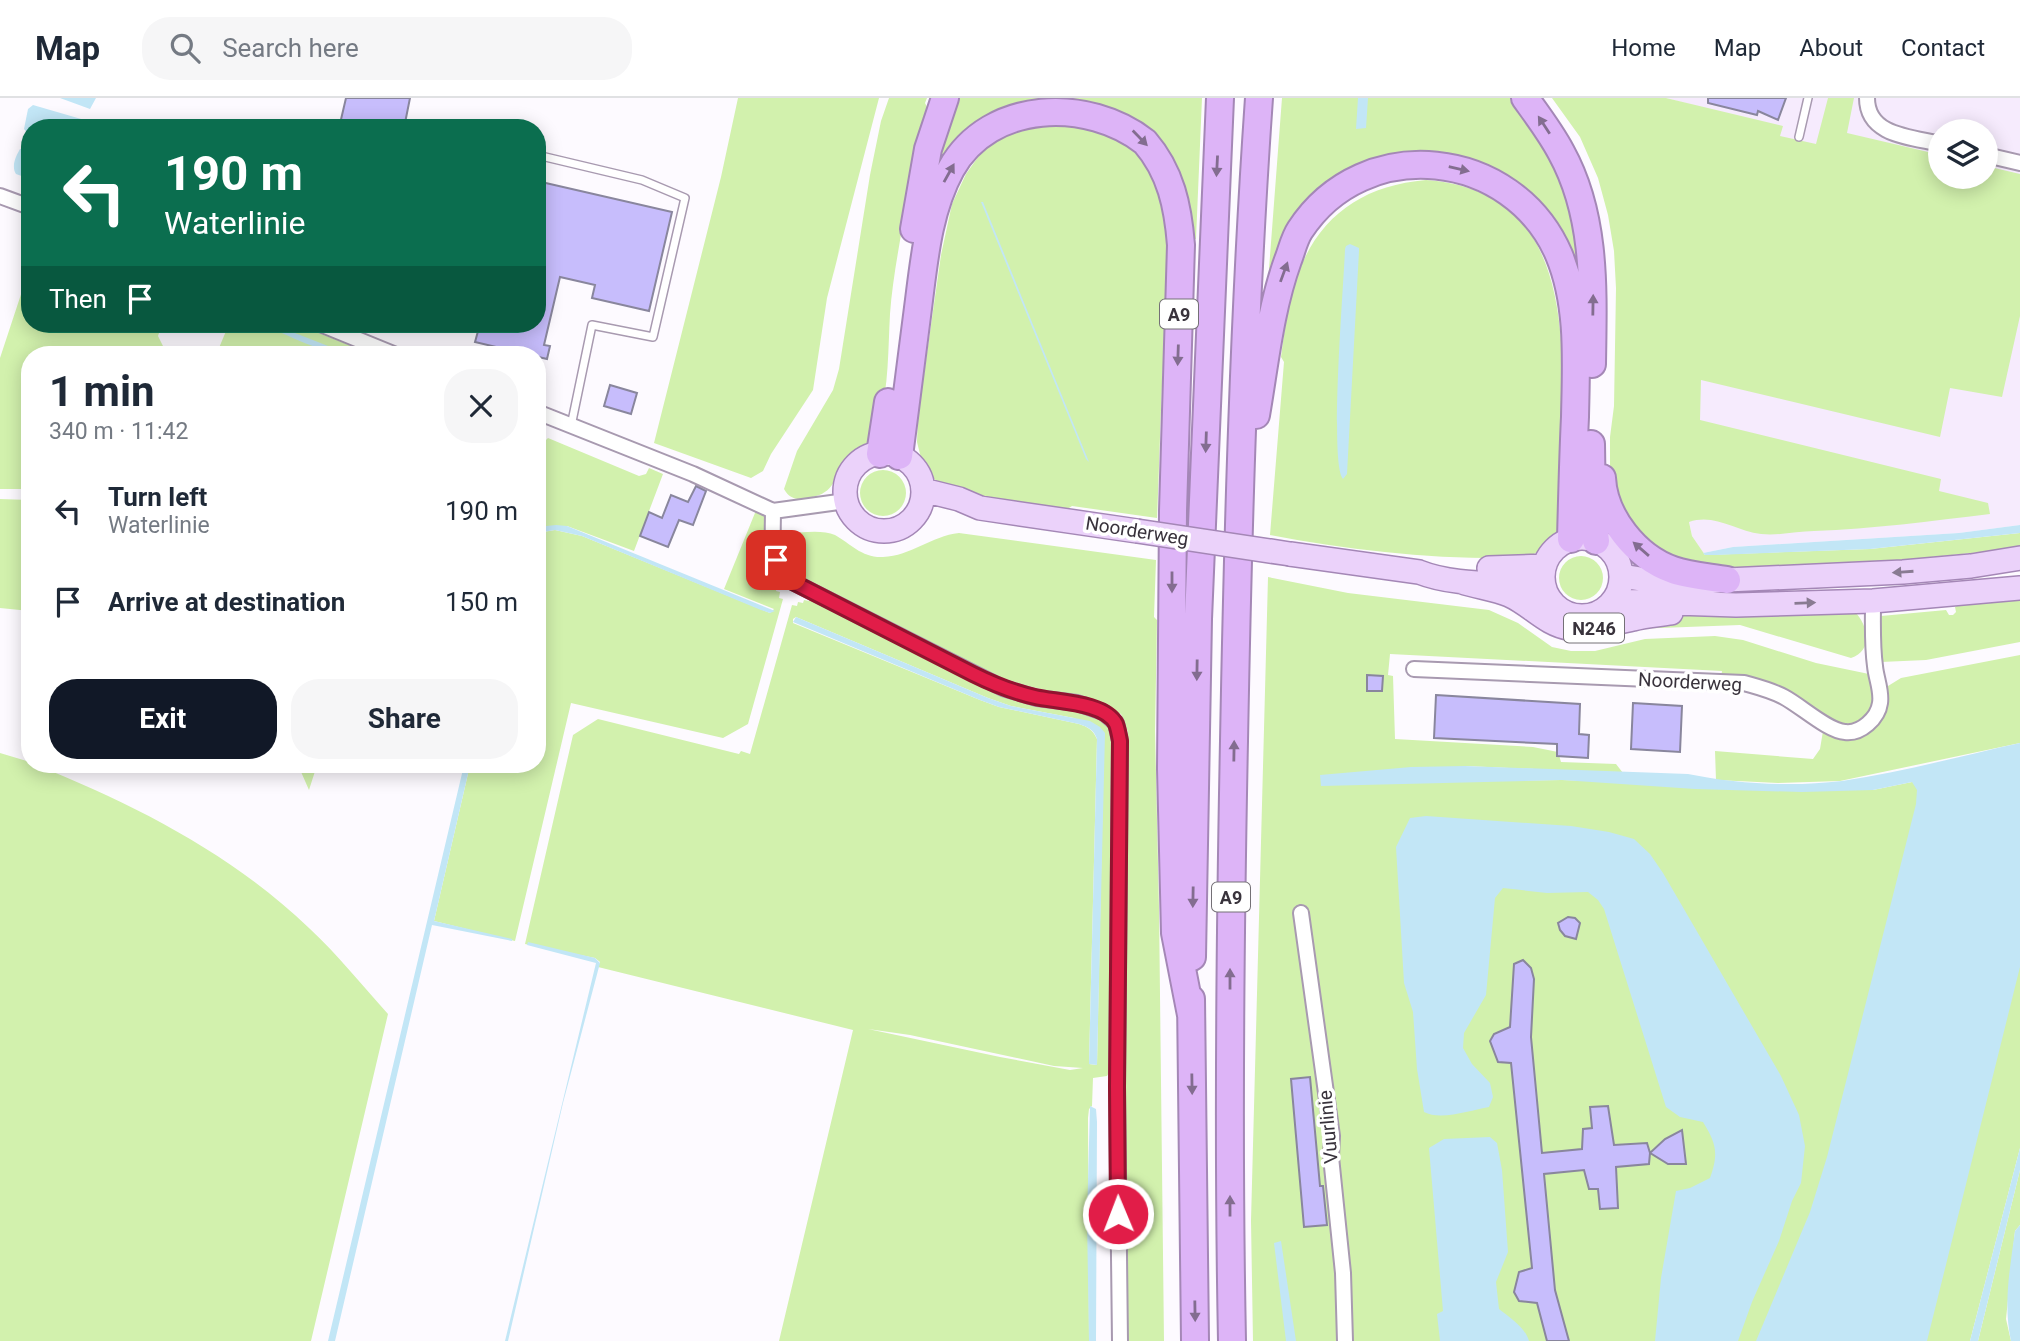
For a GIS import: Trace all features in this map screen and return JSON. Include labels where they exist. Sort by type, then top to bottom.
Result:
[{"type":"highway","points":[[889,455],[920,188],[928,149],[945,98]]},
{"type":"highway","name":"A9","points":[[1195,1341],[1191,1015],[1198,619],[1220,98]]},
{"type":"highway","name":"A9","points":[[1232,1341],[1230,969],[1238,519],[1259,98]]},
{"type":"highway","points":[[1525,98],[1562,154],[1579,197],[1589,237],[1593,292],[1592,512],[1584,540]]},
{"type":"highway","name":"A9","points":[[889,455],[937,195],[951,167],[968,144],[998,119],[1034,107],[1071,105],[1100,112],[1131,129],[1154,153],[1172,187],[1178,208],[1181,245],[1173,511],[1171,769],[1175,933],[1191,1015]]},
{"type":"highway","name":"A9","points":[[1238,519],[1273,311],[1278,288],[1298,233],[1317,208],[1352,182],[1384,169],[1425,163],[1474,173],[1506,190],[1529,210],[1558,253],[1574,319],[1584,540]]},
{"type":"highway","points":[[1591,422],[1600,456],[1602,488],[1611,514],[1627,537],[1651,558],[1672,570],[1727,580]]},
{"type":"main road","points":[[889,455],[911,464],[919,476],[921,500],[910,521],[899,528],[873,530],[860,524],[851,514],[845,488],[856,465],[867,457],[889,455]]},
{"type":"main road","name":"Noorderweg","points":[[921,500],[959,511],[980,508],[1419,572],[1437,579],[1506,583],[1544,577]]},
{"type":"main road","points":[[1544,577],[1550,555],[1559,545],[1584,540],[1606,546],[1620,565],[1622,576],[1677,585],[1727,580],[1903,572],[1971,566],[2020,558]]},
{"type":"main road","name":"Noorderweg","points":[[1419,572],[1443,568],[1544,577]]},
{"type":"main road","name":"N246","points":[[1544,577],[1549,598],[1557,608],[1580,617],[1605,610],[1620,589],[1622,576]]},
{"type":"main road","name":"Noorderweg","points":[[1462,582],[1507,594],[1528,605],[1545,619],[1568,628],[1600,627],[1633,619],[1736,605]]},
{"type":"main road","name":"Noorderweg","points":[[1614,601],[1736,605],[1873,601],[2020,588]]},
{"type":"street","points":[[1867,98],[1868,113],[1875,124],[1889,131],[1928,141]]},
{"type":"street","points":[[1998,158],[2020,163]]},
{"type":"street","points":[[0,196],[21,204]]},
{"type":"street","points":[[342,333],[374,346]]},
{"type":"street","points":[[546,416],[693,474],[773,511],[846,501]]},
{"type":"street","points":[[773,511],[776,560],[783,577],[1003,688],[1037,698],[1077,704],[1102,712],[1116,723],[1120,741],[1117,1087],[1120,1341]]},
{"type":"street","name":"Noorderweg","points":[[1414,669],[1744,683],[1767,689],[1846,732],[1864,727],[1875,716],[1880,704],[1875,667],[1873,601]]},
{"type":"street","name":"Vuurlinie","points":[[1301,914],[1332,1136],[1331,1157],[1343,1273],[1345,1341]]},
{"type":"lane","points":[[1799,138],[1808,98]]},
{"type":"lane","points":[[546,157],[642,180],[685,198],[653,337],[592,326],[571,426]]},
{"type":"shaded area","points":[[1666,98],[2020,98],[2020,525],[1959,533],[1733,547],[1703,553],[1692,536],[1689,522],[1693,105]]},
{"type":"green space","points":[[738,98],[879,98],[827,298],[813,390],[771,454],[763,471],[751,478],[654,443],[721,177]]},
{"type":"green space","points":[[889,98],[927,98],[925,103],[928,109],[912,169],[895,272],[886,381],[879,421],[873,436],[846,462],[827,490],[811,497],[794,498],[784,489],[797,451],[833,390],[839,369],[870,175],[881,121]]},
{"type":"green space","points":[[955,98],[1202,98],[1196,239],[1187,238],[1185,214],[1101,106],[1060,99],[1038,101],[930,173]]},
{"type":"green space","points":[[1282,98],[1516,98],[1538,127],[1576,208],[1583,338],[1524,194],[1376,165],[1268,282]]},
{"type":"green space","points":[[1552,98],[1666,98],[1783,126],[1780,136],[1816,144],[1828,98],[1854,98],[1847,133],[1928,152],[1928,189],[1998,189],[1998,169],[2020,174],[2020,316],[2002,397],[1950,388],[1940,437],[1701,380],[1700,420],[1941,479],[1939,491],[1988,503],[1990,514],[1880,527],[1774,534],[1752,532],[1716,521],[1689,522],[1692,536],[1705,555],[1870,549],[2020,533],[2020,548],[1864,564],[1734,570],[1681,563],[1636,533],[1610,486],[1610,437],[1614,406],[1614,251],[1598,178],[1580,137]]},
{"type":"green space","points":[[1069,121],[1107,134],[1132,149],[1152,178],[1161,205],[1166,235],[1167,299],[1157,518],[1072,506],[1066,510],[968,494],[940,484],[931,476],[922,462],[917,442],[918,416],[941,255],[952,204],[966,174],[983,150],[1003,136],[1032,123]]},
{"type":"green space","points":[[1426,180],[1473,190],[1508,209],[1532,236],[1548,270],[1557,308],[1562,349],[1564,513],[1558,533],[1552,541],[1525,558],[1460,558],[1396,553],[1270,535],[1284,362],[1281,357],[1288,309],[1300,269],[1324,229],[1339,213],[1357,200],[1378,190]]},
{"type":"green space","points":[[21,294],[21,333],[159,333],[163,346],[21,346],[21,489],[0,489],[0,358]]},
{"type":"green space","points":[[225,333],[319,333],[351,346],[220,346]]},
{"type":"green space","points":[[548,438],[639,476],[646,474],[649,468],[663,474],[634,551],[567,526],[546,527]]},
{"type":"green space","points":[[883,470],[899,477],[906,493],[899,509],[883,516],[867,509],[860,493],[867,477]]},
{"type":"green space","points":[[0,499],[21,500],[21,610],[0,608]]},
{"type":"green space","points":[[757,508],[766,519],[773,583],[777,584],[779,598],[783,599],[748,724],[723,738],[571,703],[515,941],[434,921],[468,773],[546,773],[546,532],[555,530],[582,536],[770,613],[774,609],[724,589]]},
{"type":"green space","points":[[786,533],[830,533],[863,553],[876,557],[893,556],[959,533],[1156,560],[1155,731],[1164,1341],[1124,1341],[1123,1033],[1128,732],[1121,714],[1100,703],[1024,685],[979,670],[809,582],[792,569],[783,552],[780,538]]},
{"type":"green space","points":[[1581,556],[1590,557],[1597,562],[1602,569],[1602,587],[1597,594],[1590,599],[1581,600],[1572,599],[1565,594],[1560,587],[1559,578],[1560,569],[1565,562],[1572,557]]},
{"type":"green space","points":[[1268,577],[1348,593],[1489,610],[1518,623],[1552,647],[1571,651],[1595,651],[1645,639],[1715,636],[1743,640],[1816,663],[1869,674],[1873,696],[1869,710],[1858,722],[1842,724],[1790,697],[1721,678],[1722,671],[1390,654],[1388,675],[1393,676],[1395,739],[1533,747],[1558,752],[1561,762],[1616,764],[1623,773],[1465,766],[1422,782],[1562,780],[1873,790],[1912,782],[2020,750],[2020,1148],[1970,1341],[1253,1341],[1251,1221]]},
{"type":"green space","points":[[812,597],[1049,705],[1098,715],[1118,739],[1111,1069],[1107,1076],[1093,1078],[1092,1106],[1088,1118],[1089,1341],[779,1341],[853,1030],[598,967],[600,962],[595,958],[525,944],[573,735],[598,719],[739,754],[741,751],[750,754],[792,605],[797,606],[798,602],[803,603],[804,600],[809,601]],"holes":[[[796,617],[988,698],[1011,706],[1074,718],[1104,733],[1097,1065],[1089,1064],[1097,739],[1094,733],[1079,724],[999,707],[980,700],[793,623]],[[868,1029],[910,1035],[1054,1066],[1083,1068],[1070,1070]]]},
{"type":"green space","points":[[2020,597],[2020,642],[1926,660],[1881,662],[1878,622],[1881,616],[1946,610],[1949,615],[1953,615],[1956,612],[1955,607],[1962,602]]},
{"type":"green space","points":[[1854,611],[1863,623],[1866,643],[1858,655],[1851,658],[1740,625],[1633,629],[1655,620],[1691,615]]},
{"type":"green space","points":[[2020,655],[2020,743],[1840,781],[1778,783],[1716,780],[1715,751],[1813,759],[1820,749],[1823,731],[1850,739],[1869,731],[1881,712],[1888,686],[1901,678]]},
{"type":"green space","points":[[0,753],[21,759],[21,773],[56,773],[73,780],[145,814],[215,854],[279,901],[309,928],[388,1014],[311,1341],[0,1341]]},
{"type":"green space","points":[[302,773],[314,773],[309,790]]},
{"type":"green space","points":[[2020,1170],[2020,1225],[2015,1231],[2006,1319],[2011,1341],[1978,1341]]},
{"type":"water","points":[[60,98],[96,98],[90,109]]},
{"type":"water","points":[[1358,98],[1368,98],[1366,128],[1356,129]]},
{"type":"water","points":[[33,105],[81,119],[26,119],[28,109]]},
{"type":"water","points":[[20,149],[21,176],[16,174],[14,168]]},
{"type":"water","points":[[983,202],[1089,462],[1086,459]]},
{"type":"water","points":[[1350,244],[1359,248],[1359,251],[1347,474],[1343,479],[1339,466],[1337,408],[1345,249]]},
{"type":"water","points":[[282,333],[295,333],[328,346],[312,346]]},
{"type":"water","points":[[2020,525],[2020,533],[1870,549],[1716,555],[1703,553],[1733,547],[1959,533]]},
{"type":"water","points":[[546,526],[567,526],[775,611],[770,613],[761,610],[582,536],[555,530],[546,532]]},
{"type":"water","points":[[796,617],[988,698],[1011,706],[1090,721],[1105,733],[1097,1065],[1089,1064],[1097,739],[1094,733],[1079,724],[999,707],[980,700],[793,622]]},
{"type":"water","points":[[2020,743],[2020,967],[1927,1341],[1756,1341],[1810,1212],[1827,1157],[1916,804],[1917,790],[1912,782],[1873,790],[1802,792],[1695,789],[1562,780],[1321,786],[1320,775],[1411,767],[1465,766],[1688,774],[1745,782],[1804,784],[1887,773]]},
{"type":"water","points":[[462,773],[468,773],[434,921],[512,941],[432,925],[335,1341],[328,1341]]},
{"type":"water","points":[[1426,816],[1571,826],[1609,832],[1634,839],[1650,854],[1663,873],[1781,1076],[1799,1115],[1805,1146],[1801,1183],[1738,1341],[1655,1341],[1661,1278],[1676,1191],[1690,1188],[1710,1178],[1715,1162],[1715,1148],[1703,1122],[1680,1117],[1666,1107],[1604,909],[1588,892],[1547,893],[1503,888],[1495,898],[1486,995],[1464,1033],[1463,1048],[1472,1064],[1490,1083],[1493,1097],[1489,1107],[1447,1115],[1424,1112],[1417,1069],[1413,1012],[1404,983],[1396,847],[1410,818]]},
{"type":"water","points":[[528,942],[595,958],[600,963],[563,1103],[508,1341],[505,1341],[596,963],[527,945]]},
{"type":"water","points":[[1090,1106],[1096,1109],[1097,1122],[1096,1341],[1089,1341],[1087,1219]]},
{"type":"water","points":[[1490,1137],[1497,1143],[1502,1170],[1508,1252],[1496,1282],[1499,1309],[1521,1327],[1529,1341],[1440,1341],[1437,1314],[1443,1311],[1429,1148],[1444,1139]]},
{"type":"water","points":[[2020,1148],[2020,1170],[1978,1341],[1970,1341]]},
{"type":"water","points":[[2020,1225],[2020,1341],[2011,1341],[2008,1286],[2015,1231]]},
{"type":"water","points":[[1281,1241],[1296,1341],[1286,1341],[1274,1243]]},
{"type":"building","points":[[346,98],[410,98],[406,119],[341,119]]},
{"type":"building","points":[[1708,98],[1786,98],[1778,120],[1758,111],[1757,115],[1708,103]]},
{"type":"building","points":[[546,183],[672,212],[649,311],[592,298],[595,285],[560,277],[544,345],[550,346],[547,359],[546,346],[492,346],[475,342],[478,333],[546,333]]},
{"type":"building","points":[[610,385],[637,393],[631,414],[604,406]]},
{"type":"building","points":[[696,486],[706,491],[693,525],[679,520],[668,547],[640,536],[649,512],[662,518],[671,495],[688,502]]},
{"type":"building","points":[[1367,675],[1383,676],[1382,691],[1367,691]]},
{"type":"building","points":[[1436,695],[1580,704],[1579,734],[1589,735],[1588,758],[1557,756],[1557,744],[1434,738]]},
{"type":"building","points":[[1633,703],[1682,706],[1680,752],[1631,749]]},
{"type":"building","points":[[1568,917],[1575,918],[1580,923],[1576,939],[1565,936],[1560,930],[1558,923]]},
{"type":"building","points":[[1523,960],[1531,968],[1534,979],[1531,1037],[1542,1153],[1582,1149],[1583,1129],[1592,1128],[1590,1107],[1608,1106],[1614,1145],[1647,1143],[1650,1153],[1649,1164],[1616,1167],[1618,1208],[1600,1209],[1598,1189],[1589,1189],[1584,1170],[1544,1174],[1555,1290],[1569,1341],[1547,1341],[1537,1303],[1519,1301],[1514,1292],[1519,1272],[1532,1268],[1511,1063],[1498,1062],[1490,1041],[1494,1034],[1510,1027],[1514,964]]},
{"type":"building","points":[[1310,1077],[1320,1186],[1323,1186],[1327,1225],[1304,1227],[1291,1079]]},
{"type":"building","points":[[1682,1130],[1686,1164],[1668,1164],[1650,1153],[1665,1139]]},
{"type":"route","points":[[776,560],[783,577],[973,674],[1003,688],[1102,712],[1116,723],[1120,741],[1118,1214]]}]
